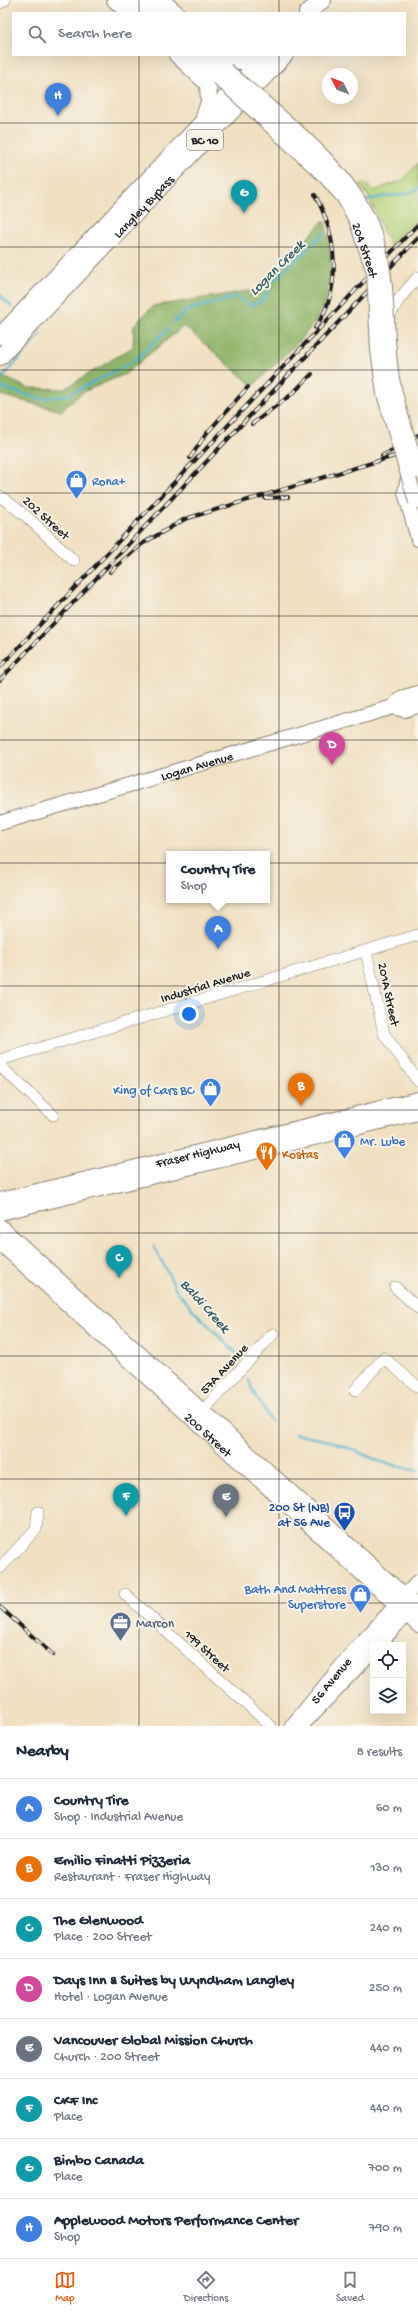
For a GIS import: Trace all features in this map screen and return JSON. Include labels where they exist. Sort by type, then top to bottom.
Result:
[{"type":"highway","points":[[114,0],[129,12]]},
{"type":"highway","points":[[161,0],[175,12]]},
{"type":"highway","points":[[308,12],[323,0]]},
{"type":"highway","points":[[322,12],[330,0]]},
{"type":"highway","points":[[178,56],[208,84],[209,102],[204,119]]},
{"type":"highway","points":[[222,68],[236,61],[243,62],[264,56]]},
{"type":"highway","name":"Langley Bypass","points":[[0,336],[264,56]]},
{"type":"highway","name":"Langley Bypass","points":[[0,357],[284,56]]},
{"type":"main road","points":[[129,0],[143,12]]},
{"type":"main road","points":[[147,0],[161,12]]},
{"type":"main road","name":"204 Street","points":[[195,56],[222,68],[324,175],[344,198],[356,220],[374,272],[378,350],[384,394],[417,505]]},
{"type":"main road","name":"204 Street","points":[[209,56],[327,162],[350,188],[370,223],[382,258],[386,288],[388,342],[394,390],[416,468]]},
{"type":"main road","points":[[416,468],[405,492],[418,539]]},
{"type":"main road","name":"Logan Avenue","points":[[393,707],[401,698],[418,693]]},
{"type":"main road","name":"Logan Avenue","points":[[0,822],[393,707],[404,710],[418,706]]},
{"type":"main road","name":"Fraser Highway","points":[[0,1200],[418,1099]]},
{"type":"main road","name":"Fraser Highway","points":[[0,1213],[18,1210],[418,1113]]},
{"type":"main road","points":[[6,1240],[18,1210]]},
{"type":"main road","name":"200 Street","points":[[0,1226],[6,1240],[410,1605],[418,1626]]},
{"type":"main road","name":"56 Avenue","points":[[380,1642],[410,1605],[418,1582]]},
{"type":"main road","name":"56 Avenue","points":[[292,1726],[341,1666],[410,1605]]},
{"type":"main road","name":"56 Avenue","points":[[301,1726],[370,1653]]},
{"type":"main road","points":[[341,1666],[339,1677],[343,1682]]},
{"type":"street","points":[[0,3],[5,0]]},
{"type":"street","points":[[416,468],[389,391],[383,335],[387,320],[394,308],[418,277]]},
{"type":"street","name":"202 Street","points":[[0,496],[26,516],[74,561]]},
{"type":"street","name":"Industrial Avenue","points":[[0,1060],[418,935]]},
{"type":"street","name":"201A Street","points":[[366,951],[384,1034],[418,1081]]},
{"type":"street","points":[[0,1066],[53,1115]]},
{"type":"street","points":[[395,1287],[418,1308]]},
{"type":"street","name":"57A Avenue","points":[[198,1415],[273,1334]]},
{"type":"street","points":[[355,1390],[384,1358],[418,1387]]},
{"type":"street","points":[[0,1568],[36,1529],[38,1512]]},
{"type":"street","name":"199 Street","points":[[125,1594],[271,1726]]},
{"type":"green space","points":[[418,163],[418,217],[390,246],[369,197],[360,185],[364,182],[373,191],[403,180]]},
{"type":"green space","points":[[324,220],[329,246],[330,274],[325,301],[320,313],[299,341],[253,386],[184,326],[125,374],[83,392],[61,411],[0,395],[1,376],[28,388],[64,389],[133,347],[134,325],[153,306],[261,289]]},
{"type":"waterway","name":"Logan Creek","points":[[364,202],[370,199],[407,194],[418,188]]},
{"type":"waterway","name":"Logan Creek","points":[[174,322],[188,310],[236,297],[249,305],[258,303],[264,298],[273,281],[324,233]]},
{"type":"waterway","points":[[0,295],[12,307]]},
{"type":"waterway","name":"Logan Creek","points":[[0,387],[41,399],[68,395],[134,361],[167,330]]},
{"type":"waterway","points":[[0,380],[41,334]]},
{"type":"waterway","name":"Baldi Creek","points":[[154,1246],[177,1291],[194,1311],[237,1354]]},
{"type":"waterway","name":"Baldi Creek","points":[[249,1380],[252,1390],[271,1421]]},
{"type":"waterway","name":"Baldi Creek","points":[[295,1434],[334,1442],[381,1462],[418,1471]]},
{"type":"railway","points":[[315,195],[328,227],[334,262],[330,296],[324,313],[315,328]]},
{"type":"railway","points":[[0,667],[418,224]]},
{"type":"railway","points":[[0,680],[418,238]]},
{"type":"railway","points":[[252,424],[292,394],[312,374]]},
{"type":"railway","points":[[190,458],[206,434],[248,387]]},
{"type":"railway","points":[[382,456],[418,435]]},
{"type":"railway","points":[[110,572],[142,544],[185,519],[418,449]]},
{"type":"railway","points":[[265,498],[288,497]]},
{"type":"railway","points":[[0,1607],[53,1655]]},
{"type":"place","name":"Applewood Motors Performance Center","points":[[58,116]]},
{"type":"place","name":"Bimbo Canada","points":[[244,213]]},
{"type":"place","name":"Rona+","points":[[76,500]]},
{"type":"place","name":"Days Inn & Suites by Wyndham Langley","points":[[332,765]]},
{"type":"place","name":"Country Tire","points":[[218,949]]},
{"type":"place","name":"Emilio Finatti Pizzeria","points":[[301,1106]]},
{"type":"place","name":"King of Cars BC","points":[[210,1108]]},
{"type":"place","name":"Mr. Lube","points":[[345,1160]]},
{"type":"place","name":"Kostas","points":[[267,1172]]},
{"type":"place","name":"The Glenwood","points":[[119,1278]]},
{"type":"place","name":"CKF Inc","points":[[126,1516]]},
{"type":"place","name":"Vancouver Global Mission Church","points":[[226,1517]]},
{"type":"place","name":"200 St (NB) at 56 Ave","points":[[345,1532]]},
{"type":"place","name":"Bath And Mattress Superstore","points":[[361,1614]]},
{"type":"place","name":"Marcon","points":[[121,1642]]}]
